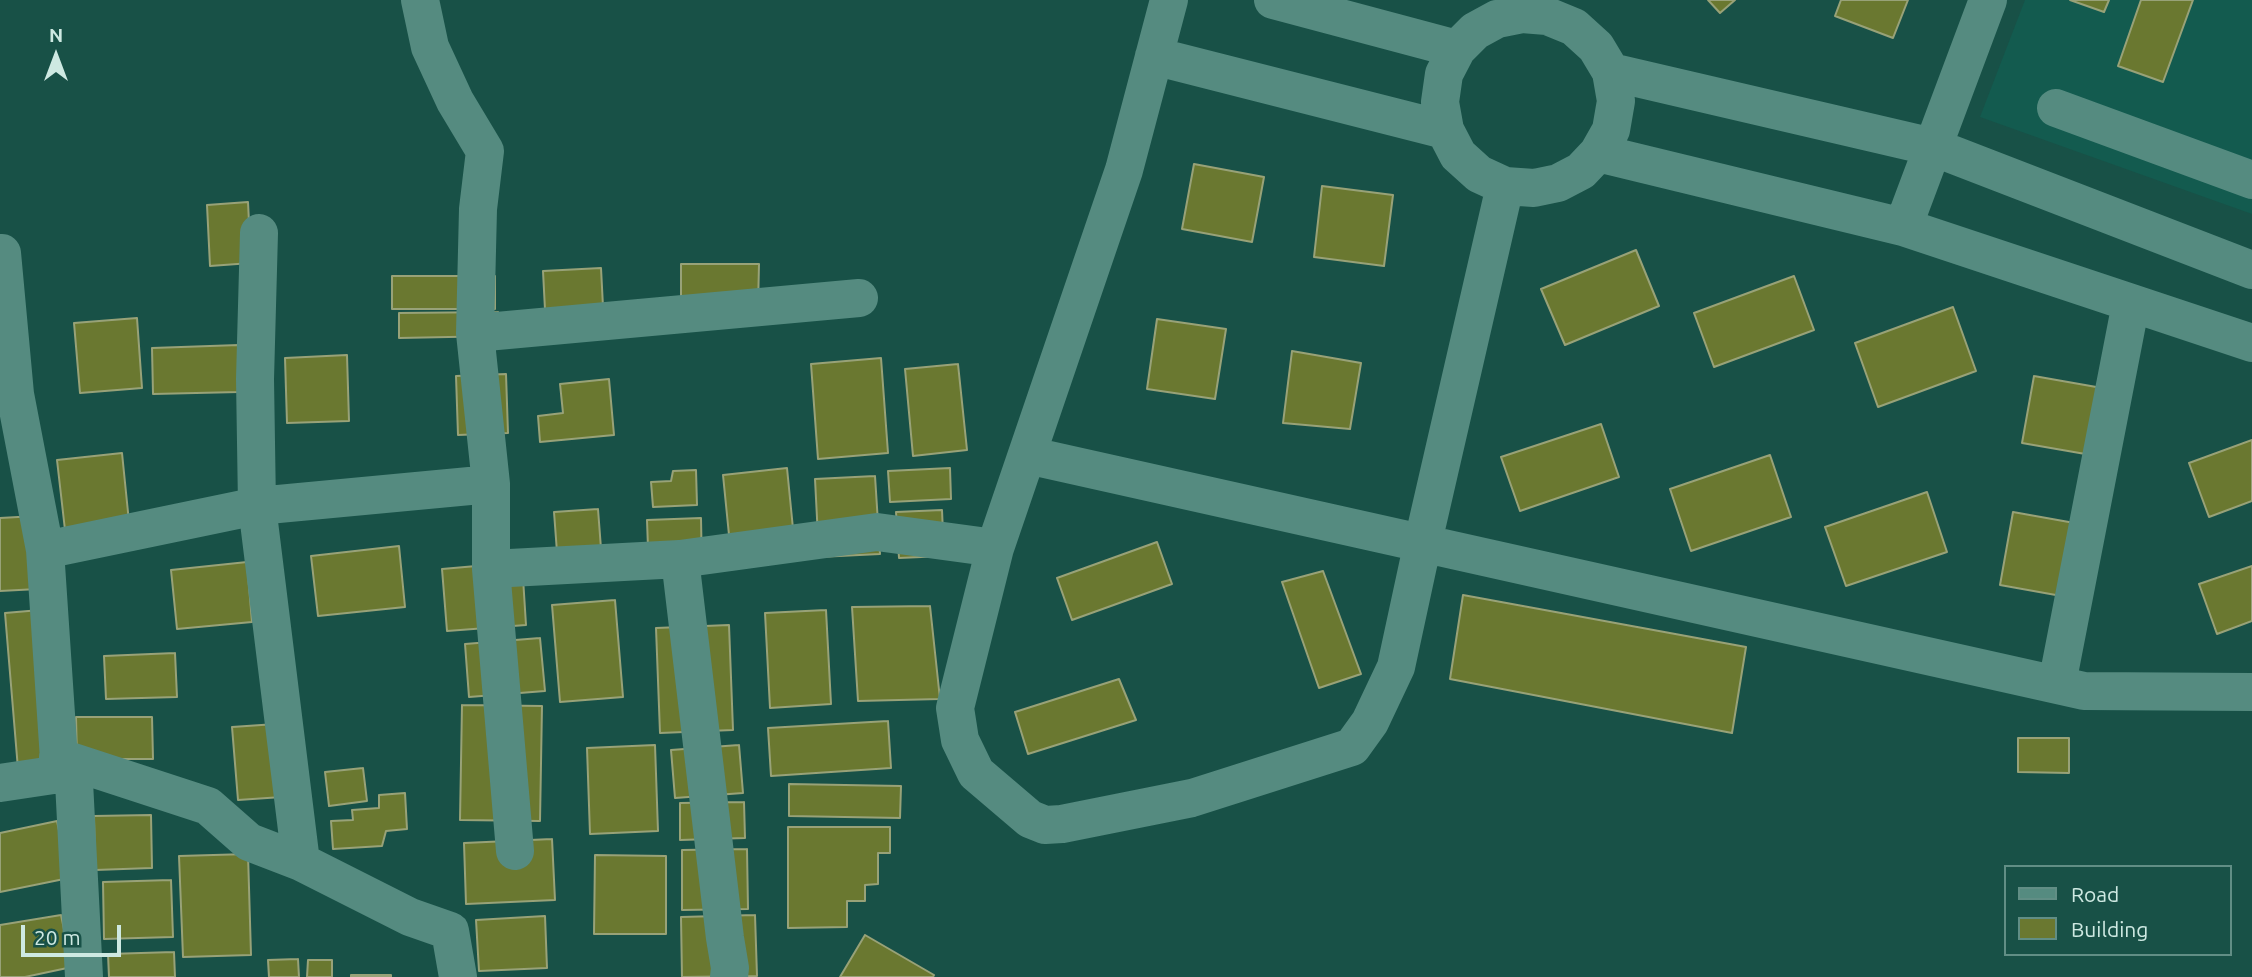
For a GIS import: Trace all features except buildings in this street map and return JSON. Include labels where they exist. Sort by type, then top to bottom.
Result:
[{"type":"street","points":[[420,0],[430,47],[456,101],[485,151],[478,209],[475,333],[491,484],[491,569],[514,851]]},
{"type":"street","points":[[1169,0],[1124,170],[995,548],[955,708],[960,740],[976,773],[1030,819],[1045,825],[1062,824],[1192,798],[1352,747],[1370,722],[1396,667],[1505,186]]},
{"type":"street","points":[[1272,0],[1457,49]]},
{"type":"street","points":[[1903,227],[1988,0]]},
{"type":"street","points":[[1550,8],[1597,47],[1611,72],[1616,101],[1611,130],[1598,153],[1581,171],[1558,183],[1534,188],[1505,186],[1479,174],[1458,155],[1445,130],[1440,102],[1444,74],[1457,49],[1475,31],[1497,19],[1550,8]]},
{"type":"street","points":[[1154,56],[1445,130]]},
{"type":"street","points":[[1611,72],[1933,147],[2252,270]]},
{"type":"street","points":[[2056,108],[2252,180]]},
{"type":"street","points":[[1598,153],[1903,227],[2252,342]]},
{"type":"street","points":[[259,233],[255,379],[257,506],[301,862]]},
{"type":"street","points":[[2,253],[7,395],[45,550],[84,977]]},
{"type":"street","points":[[475,333],[859,298]]},
{"type":"street","points":[[2057,684],[2131,303]]},
{"type":"street","points":[[1027,454],[2084,691],[2252,692]]},
{"type":"street","points":[[45,550],[257,506],[491,484]]},
{"type":"street","points":[[491,569],[680,559],[877,532],[995,548]]},
{"type":"street","points":[[680,559],[729,977]]},
{"type":"street","points":[[65,759],[208,806],[249,842],[301,862],[410,917],[450,931],[458,977]]},
{"type":"street","points":[[0,783],[60,774],[65,759]]},
{"type":"shaded area","points":[[2025,0],[2252,0],[2252,214],[1980,117]]}]
